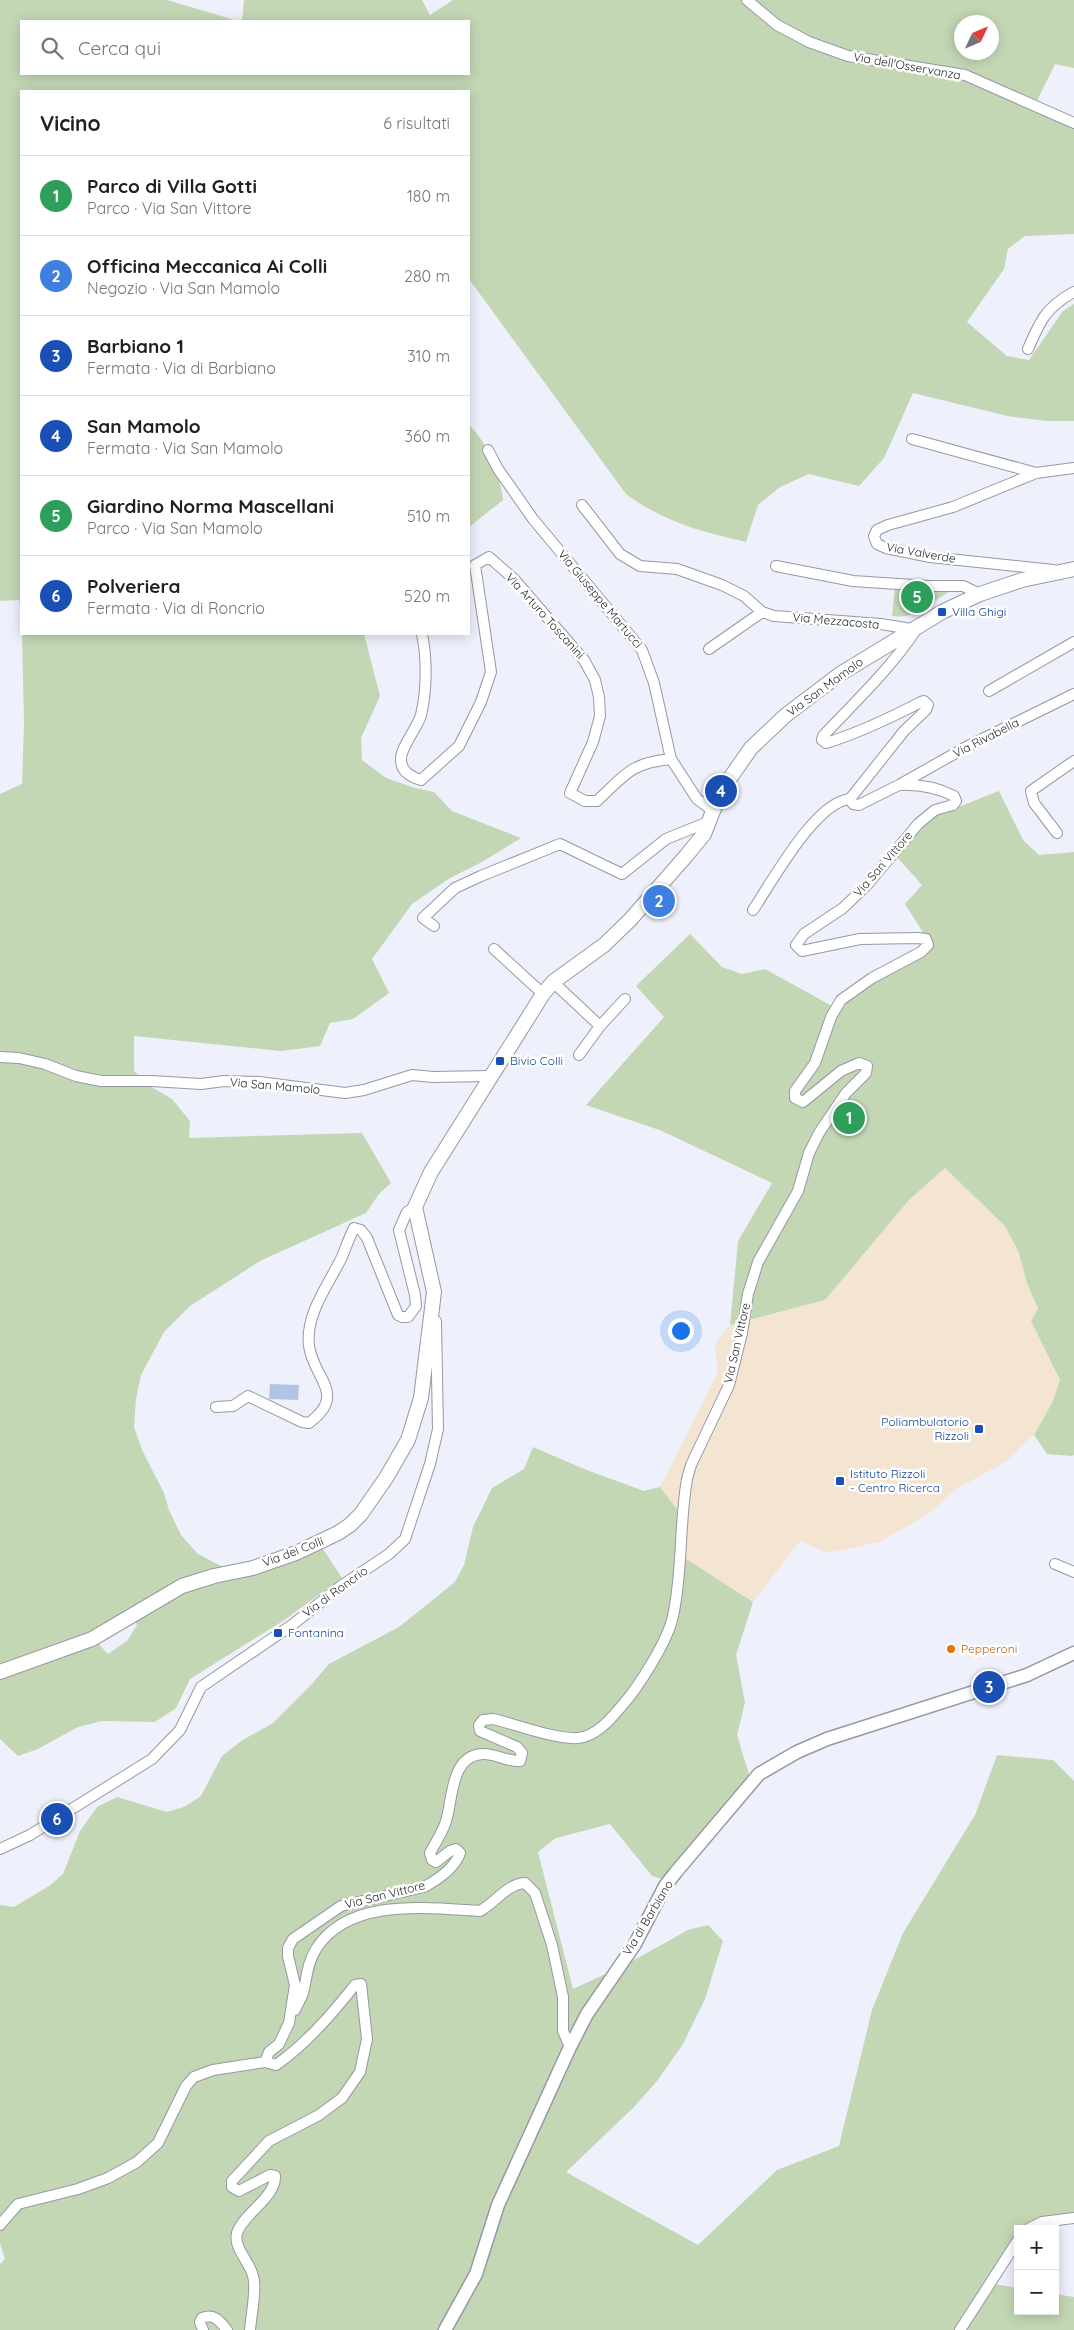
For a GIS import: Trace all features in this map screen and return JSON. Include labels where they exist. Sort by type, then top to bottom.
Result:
[{"type":"main road","name":"Via San Mamolo","points":[[416,1207],[431,1172],[543,994],[553,982],[604,945],[630,920],[686,856],[704,834],[721,791],[751,748],[786,715],[840,674],[915,627],[980,594],[1022,580],[1074,569]]},
{"type":"main road","points":[[416,1207],[434,1292]]},
{"type":"main road","name":"Via dei Colli","points":[[0,1672],[92,1639],[182,1586],[214,1576],[254,1568],[296,1554],[350,1525],[370,1502],[408,1440],[421,1398],[434,1292]]},
{"type":"street","name":"Via dell'Osservanza","points":[[746,0],[777,25],[809,42],[848,56],[965,75],[1074,123]]},
{"type":"street","points":[[1028,349],[1041,318],[1057,301],[1074,292]]},
{"type":"street","name":"Via Valverde","points":[[912,438],[1036,473]]},
{"type":"street","name":"Via Giuseppe Martucci","points":[[488,450],[498,470],[533,519],[642,650],[654,683],[671,759],[710,816]]},
{"type":"street","name":"Via Valverde","points":[[1060,571],[921,555],[886,548],[877,544],[874,536],[877,530],[888,524],[953,507],[1036,473],[1074,468]]},
{"type":"street","name":"Via Mezzacosta","points":[[582,505],[620,554],[640,566],[677,569],[722,585],[744,596],[762,612],[774,616],[915,627]]},
{"type":"street","name":"Via Arturo Toscanini","points":[[422,635],[424,647],[421,716],[400,758],[402,768],[411,777],[421,780],[459,746],[481,702],[491,672],[475,565],[488,557],[514,579],[584,660],[595,680],[599,697],[600,716],[592,742],[570,794],[585,801],[597,801],[632,768],[648,761],[671,759]]},
{"type":"street","points":[[776,566],[853,581],[928,586],[963,586],[980,594]]},
{"type":"street","points":[[709,649],[762,612]]},
{"type":"street","name":"Via San Vittore","points":[[753,910],[808,827],[841,800],[850,799],[904,731],[926,710],[928,705],[921,702],[843,738],[826,743],[822,740],[823,736],[906,646],[915,627]]},
{"type":"street","points":[[989,691],[1074,642]]},
{"type":"street","name":"Via Rivabella","points":[[899,785],[968,746],[1074,694]]},
{"type":"street","points":[[1057,834],[1034,803],[1031,791],[1074,761]]},
{"type":"street","name":"Via San Vittore","points":[[289,2023],[295,1985],[288,1948],[293,1939],[341,1906],[424,1887],[433,1882],[457,1861],[460,1853],[456,1849],[450,1851],[436,1862],[432,1860],[430,1853],[446,1822],[456,1774],[464,1763],[479,1754],[488,1754],[514,1762],[520,1761],[522,1753],[517,1747],[487,1736],[480,1731],[478,1725],[483,1720],[493,1718],[563,1737],[589,1736],[611,1718],[628,1699],[668,1633],[673,1616],[676,1592],[687,1479],[691,1465],[728,1385],[742,1333],[748,1294],[758,1262],[798,1191],[809,1153],[819,1133],[846,1094],[866,1073],[867,1066],[859,1063],[841,1071],[803,1102],[795,1098],[795,1091],[815,1064],[830,1017],[841,1000],[872,978],[921,952],[928,945],[926,939],[918,938],[860,939],[802,951],[796,945],[804,934],[843,908],[867,885],[918,824],[935,810],[953,805],[956,801],[954,796],[942,790],[917,784],[899,785],[859,805],[853,804],[850,799]]},
{"type":"street","points":[[434,926],[423,918],[456,888],[560,844],[622,874],[666,839],[710,816]]},
{"type":"street","points":[[494,949],[543,994]]},
{"type":"street","points":[[553,982],[600,1026]]},
{"type":"street","points":[[579,1055],[600,1026],[624,999]]},
{"type":"street","name":"Via San Mamolo","points":[[0,1057],[19,1058],[45,1064],[76,1076],[101,1081],[152,1081],[201,1084],[224,1081],[258,1082],[345,1093],[364,1090],[412,1075],[433,1077],[490,1076]]},
{"type":"street","name":"Via San Mamolo","points":[[216,1407],[233,1406],[248,1396],[302,1422],[309,1423],[317,1417],[326,1406],[329,1390],[309,1346],[311,1320],[326,1286],[354,1228],[361,1230],[367,1238],[398,1315],[408,1317],[416,1306],[410,1267],[399,1230],[407,1212],[416,1207]]},
{"type":"street","name":"Via di Roncrio","points":[[0,1849],[30,1835],[152,1759],[180,1730],[201,1687],[292,1624],[341,1586],[389,1554],[405,1538],[430,1464],[438,1428],[434,1292]]},
{"type":"street","points":[[1055,1564],[1074,1572]]},
{"type":"street","name":"Via di Barbiano","points":[[445,2330],[476,2274],[498,2205],[587,2014],[635,1944],[670,1879],[760,1774],[789,1756],[827,1740],[1027,1675],[1074,1653]]},
{"type":"street","name":"Via San Vittore","points":[[265,2062],[269,2052],[279,2044],[303,1994],[307,1967],[316,1948],[336,1928],[361,1914],[391,1909],[480,1911],[492,1904],[514,1884],[525,1883],[535,1893],[552,1945],[562,1997],[563,2031],[570,2047]]},
{"type":"street","points":[[0,2225],[18,2204],[78,2189],[108,2178],[137,2162],[158,2143],[186,2086],[194,2077],[213,2070],[265,2062],[276,2065],[295,2051],[335,2010],[355,1984],[361,1984],[367,2039],[360,2072],[342,2098],[319,2115],[269,2141],[232,2181],[232,2187],[239,2191],[270,2175],[275,2176],[271,2190],[240,2226],[237,2235],[237,2244],[254,2277],[250,2330]]},
{"type":"street","points":[[1036,2225],[1042,2222],[1074,2218]]},
{"type":"street","points":[[960,2330],[1014,2246]]},
{"type":"street","points":[[203,2330],[200,2322],[202,2318],[207,2316],[218,2319],[227,2330]]},
{"type":"shaded area","points":[[945,1168],[1005,1226],[1019,1253],[1027,1283],[1038,1309],[1031,1321],[1060,1380],[1052,1403],[1034,1435],[1006,1462],[959,1487],[927,1515],[879,1542],[828,1553],[800,1541],[753,1602],[677,1553],[680,1513],[660,1487],[718,1372],[715,1344],[730,1325],[825,1300],[909,1200]]},
{"type":"green space","points":[[0,0],[167,0],[235,20],[20,20],[20,75],[470,75],[470,20],[242,20],[244,0],[422,0],[430,15],[453,0],[1074,0],[1074,68],[1055,64],[1036,103],[1074,127],[1074,234],[1025,236],[1008,249],[1004,269],[967,322],[1007,356],[1029,360],[1063,311],[1074,304],[1074,421],[1047,421],[1007,416],[913,393],[884,458],[859,486],[809,474],[780,487],[758,505],[746,542],[698,530],[669,519],[626,494],[470,280],[470,90],[20,90],[20,604],[19,600],[0,601]]},
{"type":"green space","points":[[470,426],[482,441],[492,459],[503,500],[470,526]]},
{"type":"green space","points":[[895,584],[952,586],[950,591],[923,609],[900,617],[892,616]]},
{"type":"green space","points":[[22,635],[364,635],[380,696],[361,738],[362,760],[386,778],[434,792],[452,811],[521,838],[482,862],[450,878],[412,904],[372,959],[389,993],[353,1019],[330,1023],[320,1046],[281,1051],[134,1036],[134,1071],[150,1086],[172,1099],[190,1121],[189,1138],[362,1133],[391,1183],[379,1194],[366,1213],[260,1261],[190,1306],[164,1332],[141,1375],[136,1399],[134,1427],[142,1450],[164,1493],[169,1510],[181,1535],[198,1554],[229,1570],[319,1543],[342,1578],[283,1621],[190,1679],[176,1708],[155,1722],[102,1721],[78,1727],[38,1749],[18,1756],[0,1739],[0,794],[22,784],[24,723]],"holes":[[[133,1619],[137,1625],[127,1641],[108,1654],[95,1640]]]},
{"type":"green space","points":[[999,791],[1023,840],[1039,855],[1074,852],[1074,1455],[1072,1456],[1047,1454],[1034,1435],[1052,1403],[1060,1380],[1031,1321],[1038,1309],[1027,1283],[1019,1253],[1005,1226],[945,1168],[909,1200],[825,1300],[730,1325],[738,1241],[772,1183],[662,1131],[586,1105],[664,1017],[636,986],[690,934],[722,967],[742,974],[765,969],[832,1006],[931,945],[905,904],[922,885],[896,856],[917,830],[933,817]]},
{"type":"green space","points":[[533,1447],[584,1469],[644,1491],[660,1487],[680,1513],[677,1553],[753,1602],[736,1655],[745,1702],[737,1735],[752,1784],[670,1881],[652,1876],[610,1824],[556,1838],[538,1852],[573,1989],[627,1964],[688,1930],[708,1925],[723,1941],[705,1999],[683,2044],[657,2081],[634,2107],[566,2172],[698,2245],[777,2170],[839,2146],[872,2010],[903,1933],[975,1815],[997,1755],[1053,1760],[1074,1781],[1074,2219],[1048,2225],[1014,2225],[1014,2246],[989,2283],[1014,2287],[1014,2315],[1059,2315],[1059,2295],[1074,2297],[1074,2330],[0,2330],[0,2264],[5,2259],[0,2243],[0,1905],[14,1907],[49,1886],[63,1874],[80,1831],[97,1807],[117,1797],[167,1812],[184,1807],[201,1796],[222,1756],[241,1741],[273,1723],[329,1664],[399,1627],[455,1582],[464,1565],[473,1527],[492,1488],[524,1469]]},
{"type":"water","points":[[270,1384],[299,1385],[298,1400],[269,1399]]},
{"type":"place","name":"Giardino Norma Mascellani","points":[[917,597]]},
{"type":"place","name":"Villa Ghigi","points":[[942,612]]},
{"type":"place","name":"San Mamolo","points":[[721,791]]},
{"type":"place","name":"Officina Meccanica Ai Colli","points":[[659,901]]},
{"type":"place","name":"Bivio Colli","points":[[500,1061]]},
{"type":"place","name":"Parco di Villa Gotti","points":[[849,1118]]},
{"type":"place","name":"Poliambulatorio Rizzoli","points":[[979,1429]]},
{"type":"place","name":"Istituto Rizzoli - Centro Ricerca","points":[[840,1481]]},
{"type":"place","name":"Fontanina","points":[[278,1633]]},
{"type":"place","name":"Pepperoni","points":[[951,1649]]},
{"type":"place","name":"Barbiano 1","points":[[989,1687]]},
{"type":"place","name":"Polveriera","points":[[57,1819]]}]
